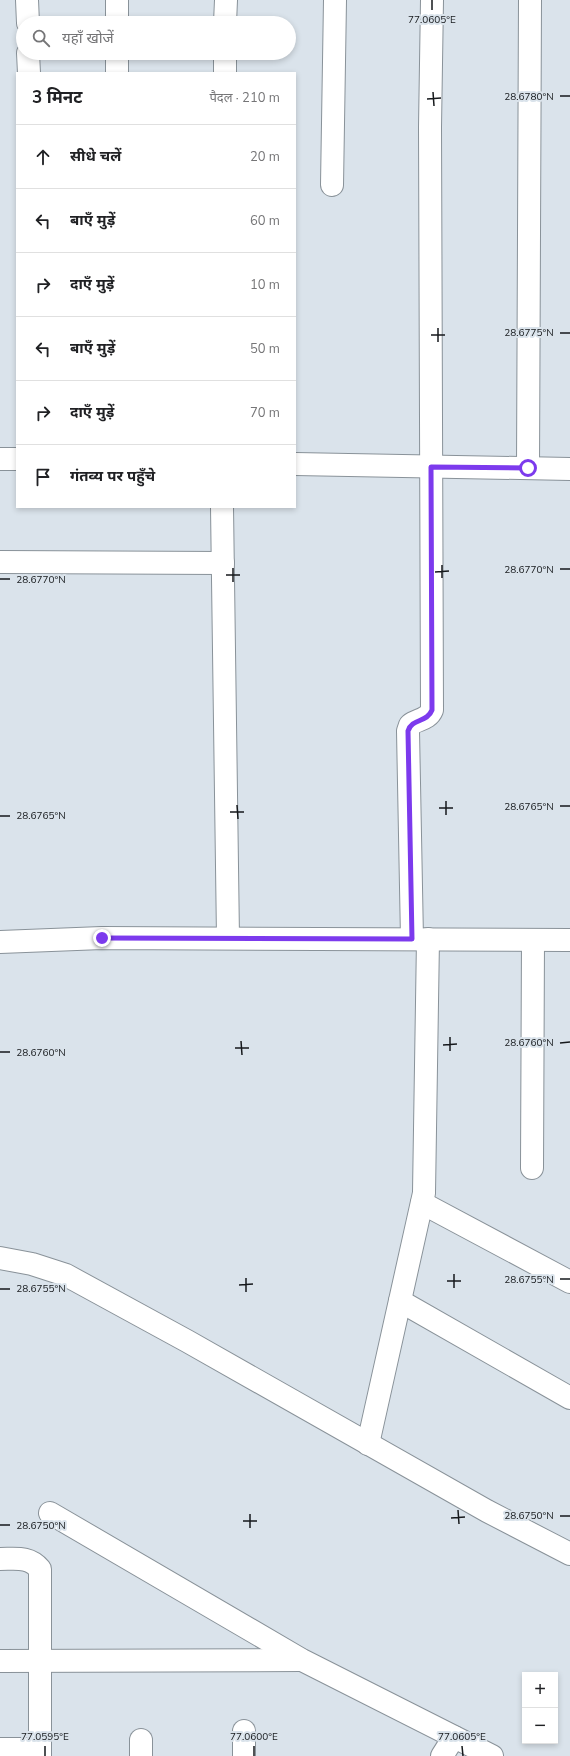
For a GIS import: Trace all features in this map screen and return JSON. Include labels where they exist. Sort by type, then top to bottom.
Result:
[{"type":"street","points":[[28,0],[28,16]]},
{"type":"street","points":[[117,0],[117,16]]},
{"type":"street","points":[[225,16],[226,0]]},
{"type":"street","points":[[332,185],[335,0]]},
{"type":"street","points":[[368,1444],[424,1194],[420,939],[408,731],[410,725],[430,715],[432,710],[430,127],[432,0]]},
{"type":"street","points":[[528,468],[530,0]]},
{"type":"street","points":[[28,60],[29,72]]},
{"type":"street","points":[[117,60],[117,72]]},
{"type":"street","points":[[225,60],[225,72]]},
{"type":"street","points":[[0,459],[16,460]]},
{"type":"street","points":[[296,464],[570,469]]},
{"type":"street","points":[[222,508],[228,938]]},
{"type":"street","points":[[0,562],[223,564]]},
{"type":"street","points":[[0,942],[102,938],[570,940]]},
{"type":"street","points":[[532,1168],[533,940]]},
{"type":"street","points":[[422,1203],[570,1282]]},
{"type":"street","points":[[0,1258],[32,1264],[66,1276],[187,1341],[487,1511],[570,1554]]},
{"type":"street","points":[[400,1301],[570,1398]]},
{"type":"street","points":[[50,1513],[302,1660],[492,1756]]},
{"type":"street","points":[[0,1559],[24,1559],[34,1562],[40,1569],[41,1661],[40,1752],[0,1749]]},
{"type":"street","points":[[0,1661],[302,1660]]},
{"type":"street","points":[[244,1731],[244,1756]]},
{"type":"street","points":[[442,1756],[454,1737]]},
{"type":"route","points":[[102,938],[412,939],[408,731],[410,725],[430,715],[432,710],[431,467],[528,468]]}]
